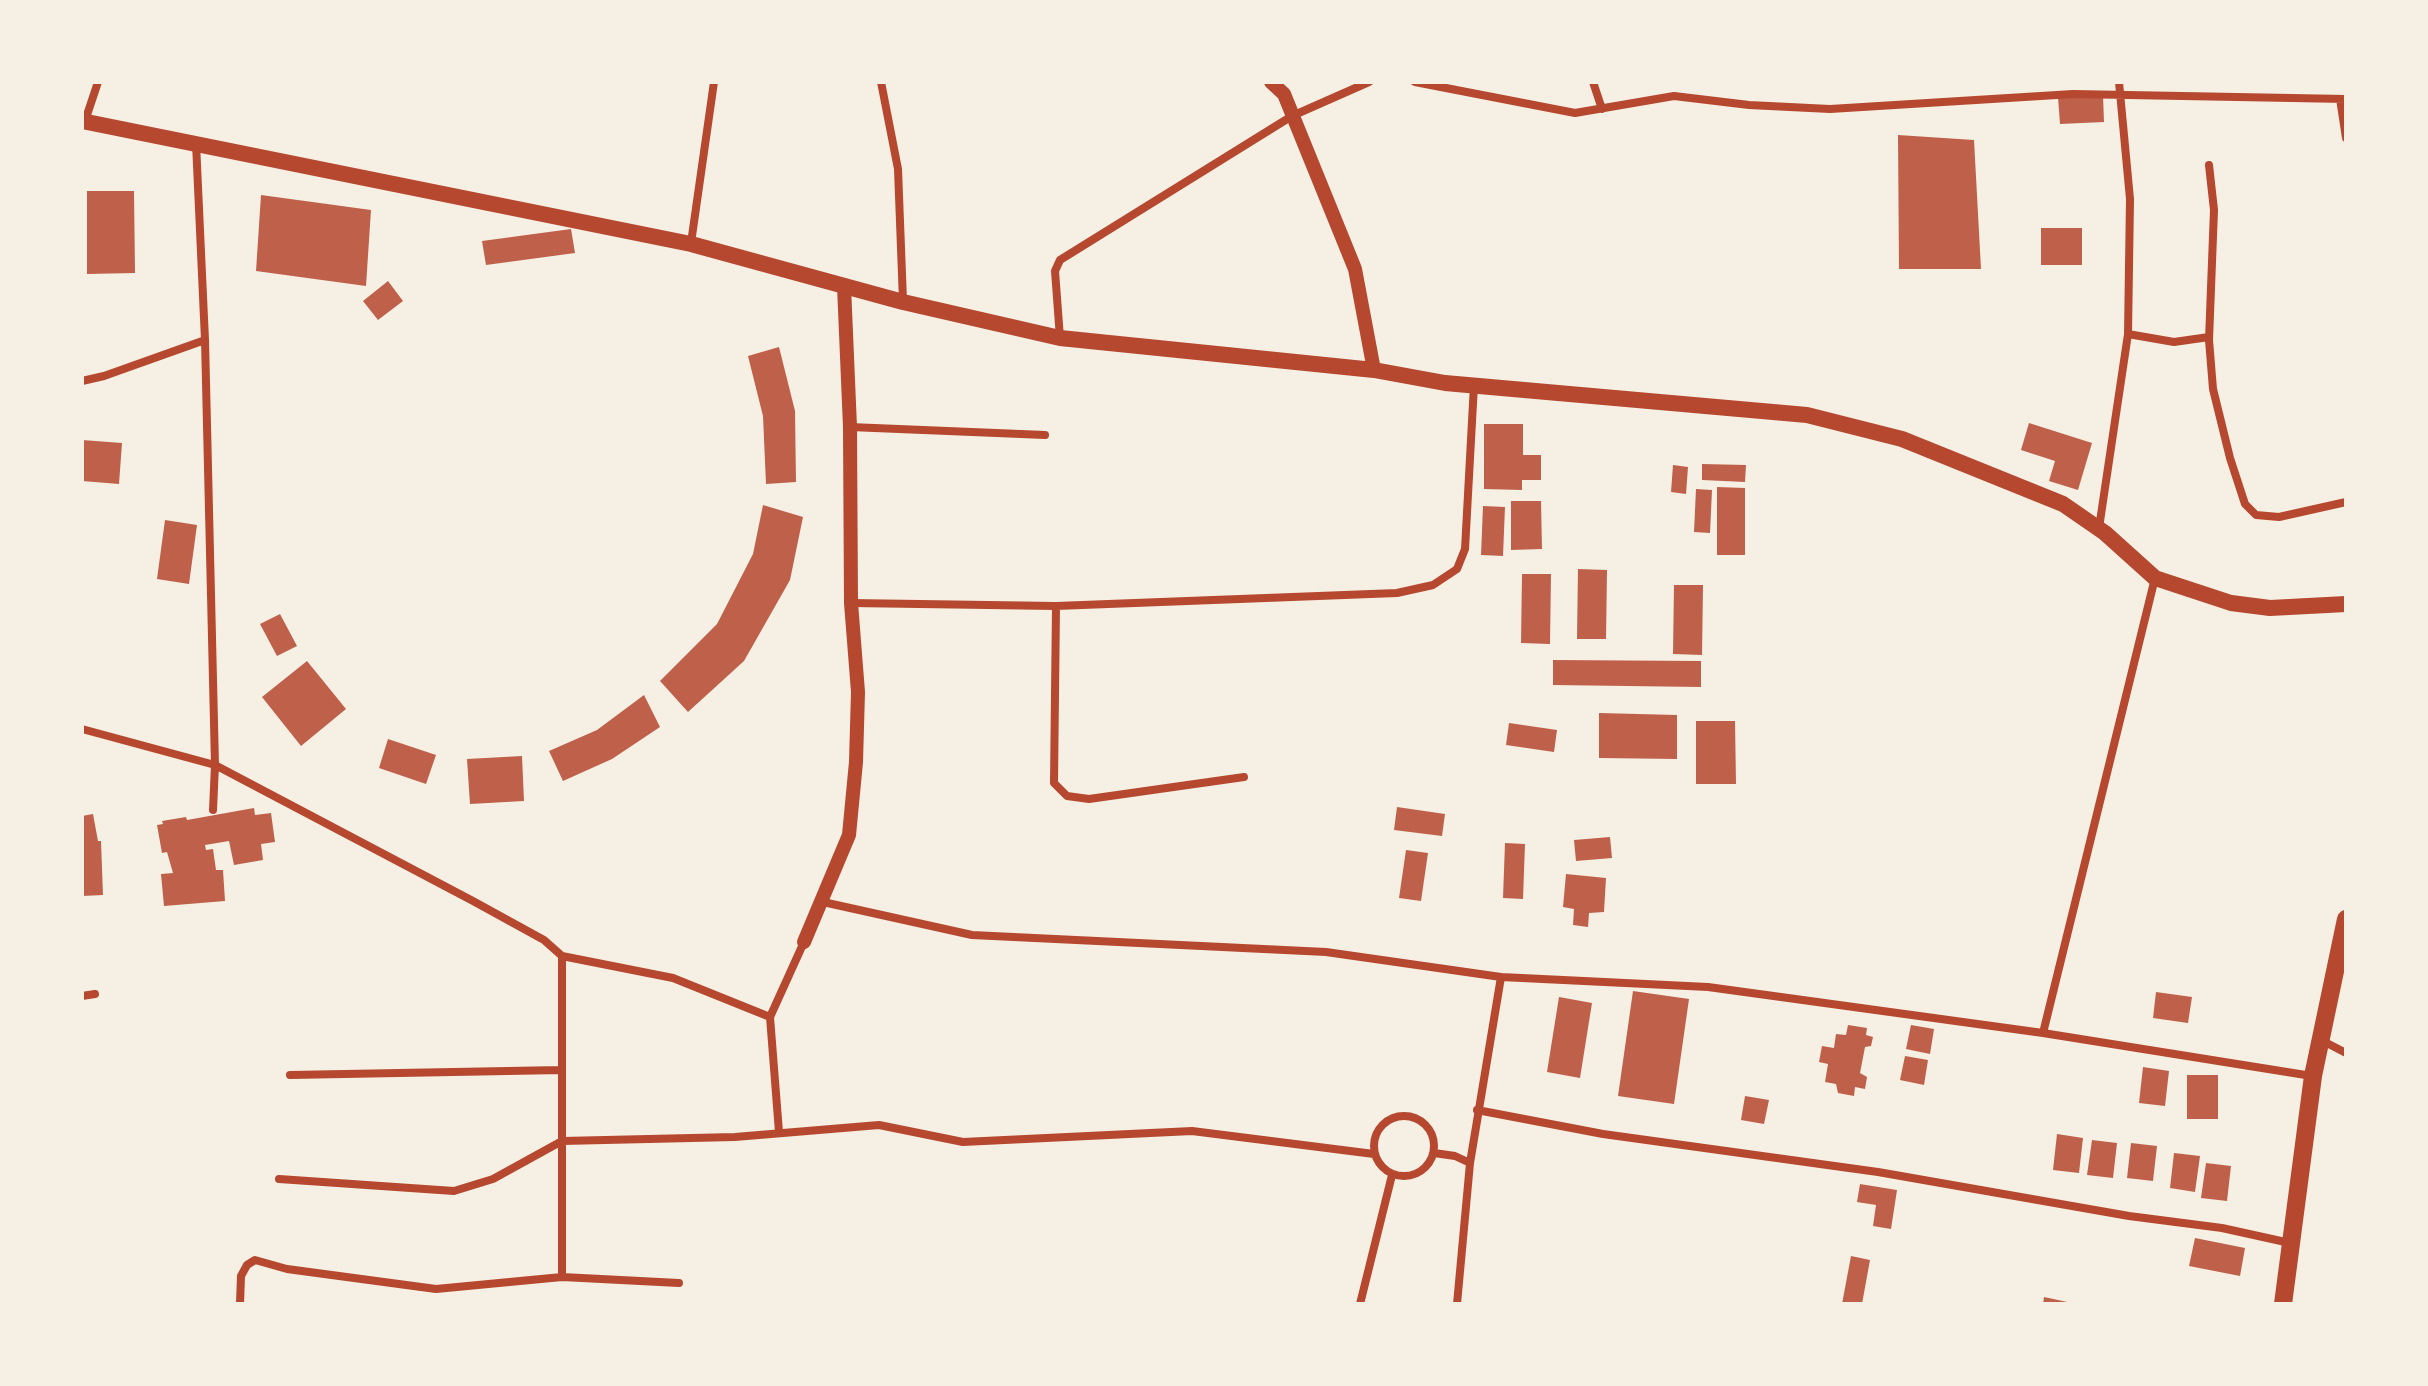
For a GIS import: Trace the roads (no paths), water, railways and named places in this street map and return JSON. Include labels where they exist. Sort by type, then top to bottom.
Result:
[{"type":"main road","points":[[83,121],[691,244],[903,302],[1060,338],[1374,370],[1445,383],[1807,415],[1902,439],[2063,504],[2099,529],[2155,578],[2231,603],[2270,608],[2346,604]]},
{"type":"main road","points":[[2283,1304],[2313,1076],[2346,919]]},
{"type":"street","points":[[83,121],[98,82]]},
{"type":"street","points":[[691,244],[714,82]]},
{"type":"street","points":[[881,82],[898,169],[903,302]]},
{"type":"street","points":[[1271,82],[1284,94],[1355,269],[1374,370]]},
{"type":"street","points":[[1060,338],[1055,271],[1060,260],[1292,116],[1369,82]]},
{"type":"street","points":[[1415,82],[1575,113],[1674,96],[1749,105],[1830,109],[2073,94],[2343,99],[2346,138]]},
{"type":"street","points":[[1593,82],[1602,109]]},
{"type":"street","points":[[2099,529],[2128,334],[2130,199],[2119,82]]},
{"type":"street","points":[[196,143],[205,340],[215,765],[213,810]]},
{"type":"street","points":[[2209,165],[2214,210],[2209,337],[2213,389],[2245,504],[2256,515],[2279,517],[2346,502]]},
{"type":"street","points":[[779,1132],[770,1017],[823,902],[849,835],[856,762],[858,692],[851,603],[850,427],[844,286]]},
{"type":"street","points":[[2128,334],[2174,342],[2209,337]]},
{"type":"street","points":[[82,381],[205,340]]},
{"type":"street","points":[[851,603],[1056,606],[1397,593],[1433,585],[1457,569],[1465,549],[1474,385]]},
{"type":"street","points":[[850,427],[1045,435]]},
{"type":"street","points":[[2043,1033],[2155,578]]},
{"type":"street","points":[[1056,606],[1054,783],[1067,796],[1089,799],[1244,777]]},
{"type":"street","points":[[82,729],[215,765],[544,940],[562,956],[673,978],[770,1017]]},
{"type":"street","points":[[823,902],[972,935],[1326,952],[1501,977],[1708,987],[2043,1033],[2313,1076]]},
{"type":"street","points":[[562,956],[562,1277]]},
{"type":"street","points":[[1457,1304],[1477,1110],[1501,977]]},
{"type":"street","points":[[82,996],[95,994]]},
{"type":"street","points":[[2320,1040],[2346,1053]]},
{"type":"street","points":[[290,1075],[562,1070]]},
{"type":"street","points":[[1477,1110],[1603,1134],[1878,1172],[2129,1216],[2222,1228],[2290,1243]]},
{"type":"street","points":[[1395,1117],[1411,1117],[1424,1124],[1433,1137],[1434,1153],[1428,1165],[1418,1174],[1405,1177],[1392,1175],[1374,1154],[1374,1138],[1382,1125],[1395,1117]]},
{"type":"street","points":[[279,1179],[454,1191],[493,1179],[562,1141],[735,1137],[879,1125],[963,1142],[1192,1131],[1374,1154]]},
{"type":"street","points":[[1434,1153],[1455,1156],[1470,1163]]},
{"type":"street","points":[[1360,1304],[1392,1175]]},
{"type":"street","points":[[240,1304],[241,1276],[247,1265],[255,1260],[287,1269],[436,1289],[562,1277],[679,1283]]}]
